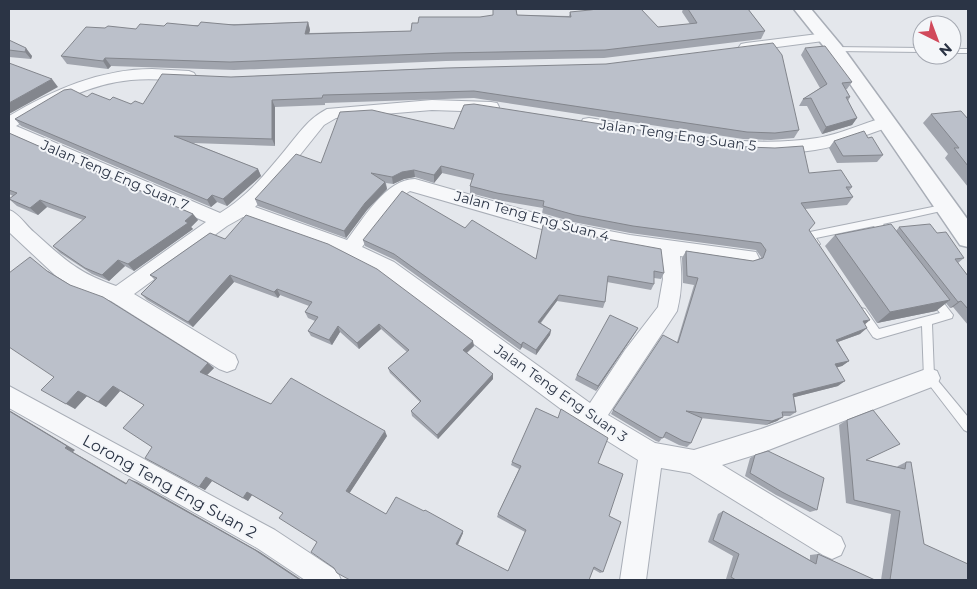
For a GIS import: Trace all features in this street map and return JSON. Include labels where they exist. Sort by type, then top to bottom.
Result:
[{"type":"street","points":[[802,9],[831,43],[946,208],[968,236]]},
{"type":"street","points":[[734,48],[831,43]]},
{"type":"street","points":[[9,123],[64,92],[113,77],[148,74],[201,77]]},
{"type":"street","points":[[118,295],[221,220],[241,209],[266,185],[318,121],[333,113],[455,105],[474,105],[511,110]]},
{"type":"street","name":"Jalan Teng Eng Suan 5","points":[[569,119],[743,147],[772,148],[819,143],[886,122]]},
{"type":"street","name":"Jalan Teng Eng Suan 7","points":[[9,129],[221,220]]},
{"type":"street","name":"Jalan Teng Eng Suan 4","points":[[350,249],[396,191],[407,185],[435,189],[572,230],[669,248],[749,258]]},
{"type":"street","name":"Jalan Teng Eng Suan 3","points":[[241,209],[350,249],[387,268],[593,419],[651,454],[694,462],[761,441],[929,378]]},
{"type":"street","points":[[11,228],[63,270],[85,284],[118,295],[227,362]]},
{"type":"street","points":[[593,419],[633,357],[667,311],[671,299],[672,279],[669,248]]},
{"type":"street","name":"Lorong Teng Eng Suan 2","points":[[9,396],[266,539],[328,580]]},
{"type":"street","points":[[633,580],[651,454]]},
{"type":"street","points":[[694,462],[832,546]]},
{"type":"lane","points":[[831,43],[912,49]]},
{"type":"lane","points":[[821,252],[810,236],[946,208]]},
{"type":"lane","points":[[876,222],[894,245]]},
{"type":"lane","points":[[855,302],[877,334],[948,315],[924,284]]},
{"type":"lane","points":[[927,321],[929,378],[968,426]]},
{"type":"building","points":[[493,9],[516,9],[517,15],[571,17],[570,12],[597,9],[641,9],[658,27],[697,23],[688,9],[748,9],[765,31],[605,50],[445,53],[230,62],[105,58],[103,61],[61,56],[86,27],[105,28],[108,26],[136,29],[140,24],[164,26],[167,23],[198,26],[201,22],[234,25],[308,22],[305,34],[411,31],[412,23],[418,23],[419,17],[480,17],[493,15]]},
{"type":"building","points":[[9,40],[26,48],[25,52],[9,50]]},
{"type":"building","points":[[773,43],[782,55],[799,130],[775,133],[747,132],[474,91],[323,95],[322,98],[272,100],[272,139],[174,136],[258,169],[223,199],[212,195],[207,200],[15,119],[64,90],[71,89],[87,97],[92,93],[110,100],[113,97],[131,104],[135,101],[143,104],[162,74],[231,77],[446,68],[606,64]]},
{"type":"building","points":[[825,46],[852,82],[842,83],[850,97],[846,97],[857,118],[826,127],[811,98],[803,99],[827,84],[805,48]]},
{"type":"building","points":[[9,63],[52,79],[9,103]]},
{"type":"building","points":[[474,104],[747,147],[803,146],[809,173],[841,170],[852,187],[846,187],[853,197],[801,203],[815,223],[809,230],[870,320],[863,321],[867,328],[836,340],[849,361],[835,364],[845,381],[793,394],[796,412],[782,412],[783,417],[772,421],[686,411],[702,418],[691,443],[666,432],[663,438],[659,437],[613,410],[663,335],[678,343],[698,278],[687,276],[686,251],[753,261],[763,258],[766,250],[761,243],[633,226],[575,215],[543,206],[544,201],[470,186],[474,174],[441,166],[434,175],[414,170],[402,172],[392,177],[371,173],[385,182],[365,203],[344,231],[255,199],[296,154],[321,163],[340,112],[372,110],[454,129],[464,105]]},
{"type":"building","points":[[961,111],[968,119],[968,166],[954,148],[959,148],[931,114]]},
{"type":"building","points":[[864,131],[868,138],[872,137],[883,155],[843,156],[834,141]]},
{"type":"building","points":[[9,133],[193,214],[185,221],[188,223],[128,264],[118,260],[102,275],[85,268],[53,246],[86,217],[40,200],[30,208],[9,199],[17,193],[9,190]]},
{"type":"building","points":[[402,191],[465,228],[472,220],[536,259],[543,225],[574,233],[661,249],[664,273],[654,271],[654,284],[608,276],[605,302],[559,295],[538,322],[551,330],[536,350],[523,342],[521,345],[394,254],[363,240]]},
{"type":"building","points":[[246,215],[328,244],[377,269],[473,341],[463,350],[493,374],[437,435],[411,411],[421,401],[388,368],[409,350],[379,324],[357,343],[338,326],[329,340],[308,331],[318,317],[305,312],[312,302],[277,289],[274,292],[230,275],[188,322],[141,294],[157,278],[150,275],[210,233],[225,239]]},
{"type":"building","points":[[891,224],[950,300],[890,312],[835,235]]},
{"type":"building","points":[[930,224],[937,233],[946,232],[964,258],[955,259],[968,276],[968,309],[961,301],[958,302],[899,227]]},
{"type":"building","points":[[30,257],[47,271],[70,285],[103,297],[208,363],[200,372],[271,404],[291,378],[385,431],[346,491],[386,514],[396,497],[425,510],[463,531],[456,544],[508,571],[526,530],[498,514],[521,466],[512,462],[536,408],[558,418],[561,409],[608,438],[598,463],[623,474],[609,516],[621,522],[603,572],[594,567],[589,580],[350,580],[337,573],[334,568],[311,552],[317,542],[279,518],[283,513],[247,492],[243,498],[206,477],[199,487],[145,458],[152,447],[123,428],[144,405],[113,386],[98,402],[78,391],[66,404],[41,390],[54,377],[9,347],[9,273]]},
{"type":"building","points":[[610,315],[638,328],[598,386],[577,375]]},
{"type":"building","points":[[873,410],[900,444],[866,460],[905,469],[906,462],[911,462],[924,544],[968,564],[968,580],[890,580],[900,511],[854,500],[847,420]]},
{"type":"building","points":[[9,411],[67,446],[65,448],[126,484],[129,479],[255,550],[300,580],[9,580]]},
{"type":"building","points":[[768,451],[824,478],[817,510],[750,473],[755,455]]},
{"type":"building","points":[[723,511],[816,564],[818,554],[875,580],[736,580],[731,577],[739,554],[713,540]]}]
